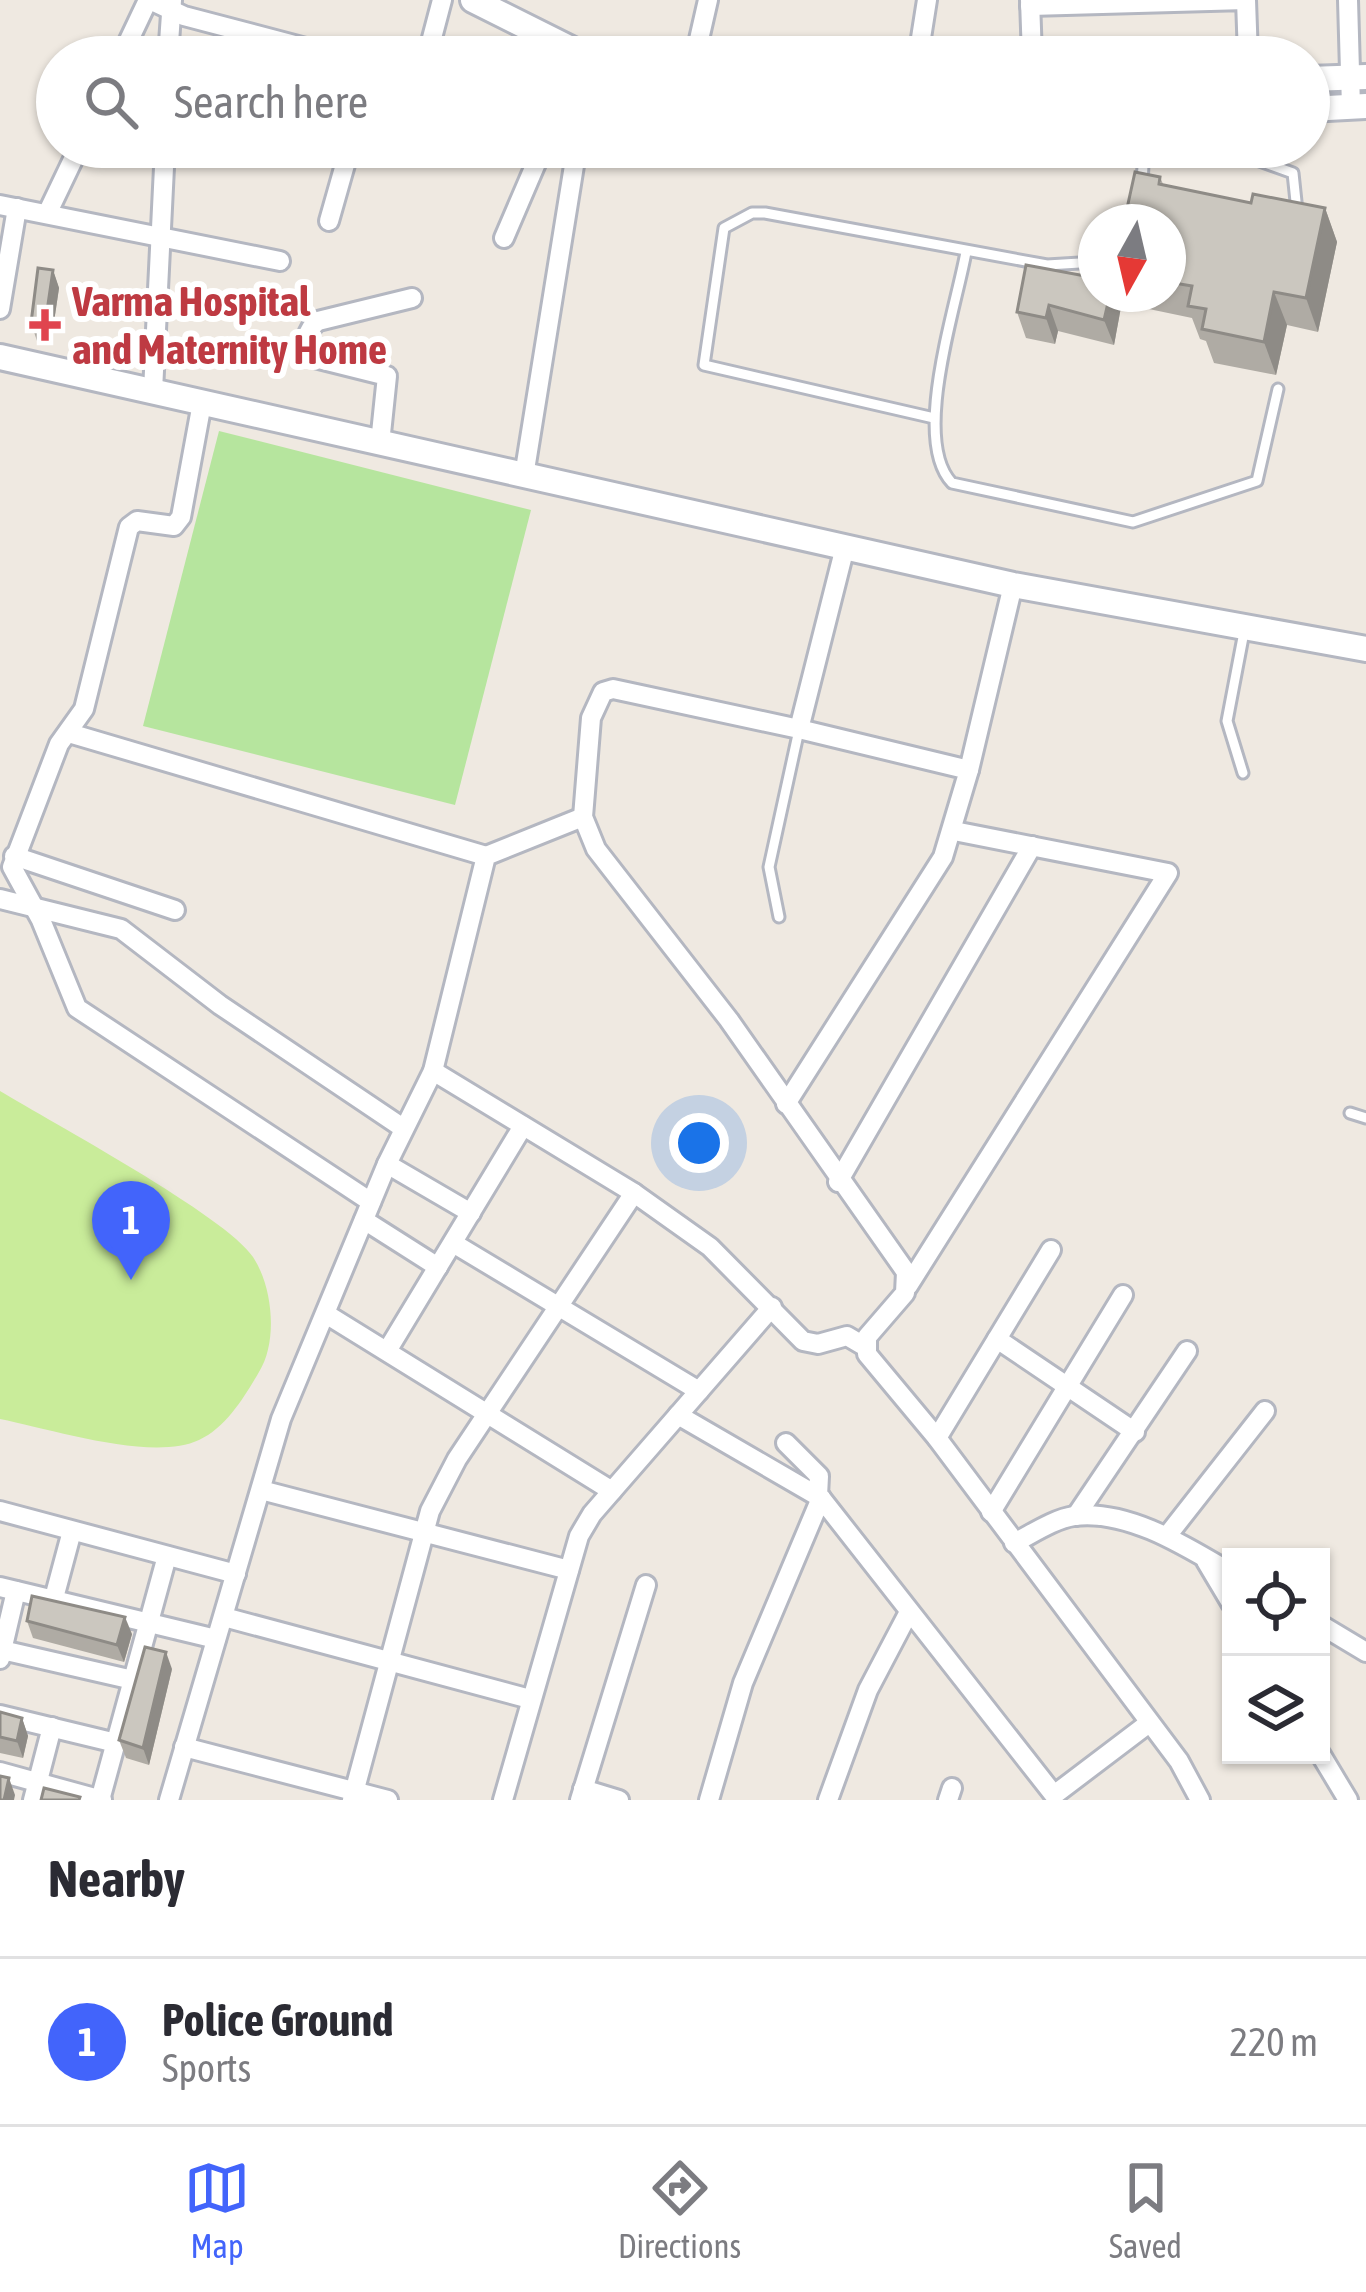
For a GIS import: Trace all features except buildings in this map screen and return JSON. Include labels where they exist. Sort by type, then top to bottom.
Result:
[{"type":"street","points":[[131,36],[149,0],[273,36]]},
{"type":"street","points":[[433,36],[442,0]]},
{"type":"street","points":[[473,0],[545,36]]},
{"type":"street","points":[[700,36],[708,0]]},
{"type":"street","points":[[921,36],[927,0]]},
{"type":"street","points":[[1031,36],[1030,3],[1246,0],[1247,36]]},
{"type":"street","points":[[1348,0],[1358,106]]},
{"type":"street","points":[[169,36],[171,4]]},
{"type":"street","points":[[47,214],[69,168]]},
{"type":"street","points":[[153,392],[164,168]]},
{"type":"street","points":[[329,221],[344,168]]},
{"type":"street","points":[[504,238],[533,168]]},
{"type":"street","points":[[524,476],[574,168]]},
{"type":"street","points":[[0,309],[8,206],[280,261]]},
{"type":"street","points":[[380,443],[387,376],[311,357],[306,347],[309,329],[318,321],[412,298]]},
{"type":"street","points":[[0,357],[1012,585],[1366,649]]},
{"type":"street","points":[[202,403],[181,517],[174,526],[136,521],[129,527],[84,710],[59,743],[14,856],[15,878],[34,909],[67,992],[91,1021],[367,1211],[438,1267]]},
{"type":"street","points":[[799,729],[845,547]]},
{"type":"street","points":[[786,1104],[944,857],[970,770],[1012,585]]},
{"type":"street","points":[[908,1286],[906,1272],[729,1020],[619,883],[583,817],[591,718],[603,692],[613,689],[970,770]]},
{"type":"street","points":[[69,734],[486,856],[583,817]]},
{"type":"street","points":[[865,1346],[908,1286],[1168,873],[954,831]]},
{"type":"street","points":[[838,1181],[1032,846]]},
{"type":"street","points":[[14,856],[175,910]]},
{"type":"street","points":[[169,1800],[281,1419],[387,1164],[433,1071],[486,856]]},
{"type":"street","points":[[0,899],[121,929],[220,1005],[403,1128]]},
{"type":"street","points":[[433,1071],[634,1193],[710,1246],[810,1344],[847,1336],[865,1346],[1149,1723],[1200,1800]]},
{"type":"street","points":[[387,1351],[523,1126]]},
{"type":"street","points":[[387,1164],[471,1213]]},
{"type":"street","points":[[353,1796],[392,1662],[422,1532],[457,1459],[490,1417],[634,1193]]},
{"type":"street","points":[[453,1243],[699,1391]]},
{"type":"street","points":[[937,1438],[1051,1250]]},
{"type":"street","points":[[991,1512],[1123,1295]]},
{"type":"street","points":[[502,1800],[579,1536],[612,1491],[772,1307]]},
{"type":"street","points":[[326,1314],[612,1491]]},
{"type":"street","points":[[997,1339],[1135,1432]]},
{"type":"street","points":[[1014,1543],[1076,1516],[1187,1351]]},
{"type":"street","points":[[1167,1536],[1265,1411]]},
{"type":"street","points":[[677,1415],[819,1497],[1051,1797],[1149,1723]]},
{"type":"street","points":[[709,1800],[742,1683],[819,1497],[819,1476],[786,1443]]},
{"type":"street","points":[[261,1490],[569,1570]]},
{"type":"street","points":[[0,1511],[236,1574]]},
{"type":"street","points":[[1076,1516],[1167,1536],[1222,1568]]},
{"type":"street","points":[[54,1598],[72,1531]]},
{"type":"street","points":[[0,1772],[36,1791],[100,1800],[167,1556]]},
{"type":"street","points":[[1204,1557],[1222,1588]]},
{"type":"street","points":[[619,1800],[581,1795],[646,1585]]},
{"type":"street","points":[[133,1680],[1,1655],[8,1589],[216,1639]]},
{"type":"street","points":[[828,1800],[868,1690],[909,1612]]},
{"type":"street","points":[[224,1617],[530,1699]]},
{"type":"street","points":[[1330,1630],[1366,1652]]},
{"type":"street","points":[[0,1715],[116,1743]]},
{"type":"street","points":[[36,1791],[52,1727]]},
{"type":"street","points":[[184,1748],[353,1796],[388,1800]]},
{"type":"street","points":[[1327,1764],[1348,1799]]},
{"type":"lane","points":[[1139,202],[1142,168]]},
{"type":"lane","points":[[1279,168],[1293,173],[1297,214],[1303,223]]},
{"type":"lane","points":[[934,418],[704,365],[722,233],[740,217],[765,213],[966,252],[1078,266]]},
{"type":"lane","points":[[966,252],[934,418],[934,454],[952,483],[1133,523],[1258,481],[1278,389]]},
{"type":"lane","points":[[1244,773],[1227,721],[1246,627]]},
{"type":"lane","points":[[779,917],[769,867],[799,729]]},
{"type":"lane","points":[[1350,1113],[1366,1118]]},
{"type":"green space","points":[[219,431],[531,510],[455,805],[143,726]]},
{"type":"green space","points":[[0,1091],[175,1195],[253,1257],[269,1299],[269,1346],[241,1401],[209,1435],[179,1446],[129,1446],[0,1419]]},
{"type":"place","name":"Varma Hospital and Maternity Home","points":[[45,325]]},
{"type":"place","name":"Police Ground","points":[[131,1280]]}]
